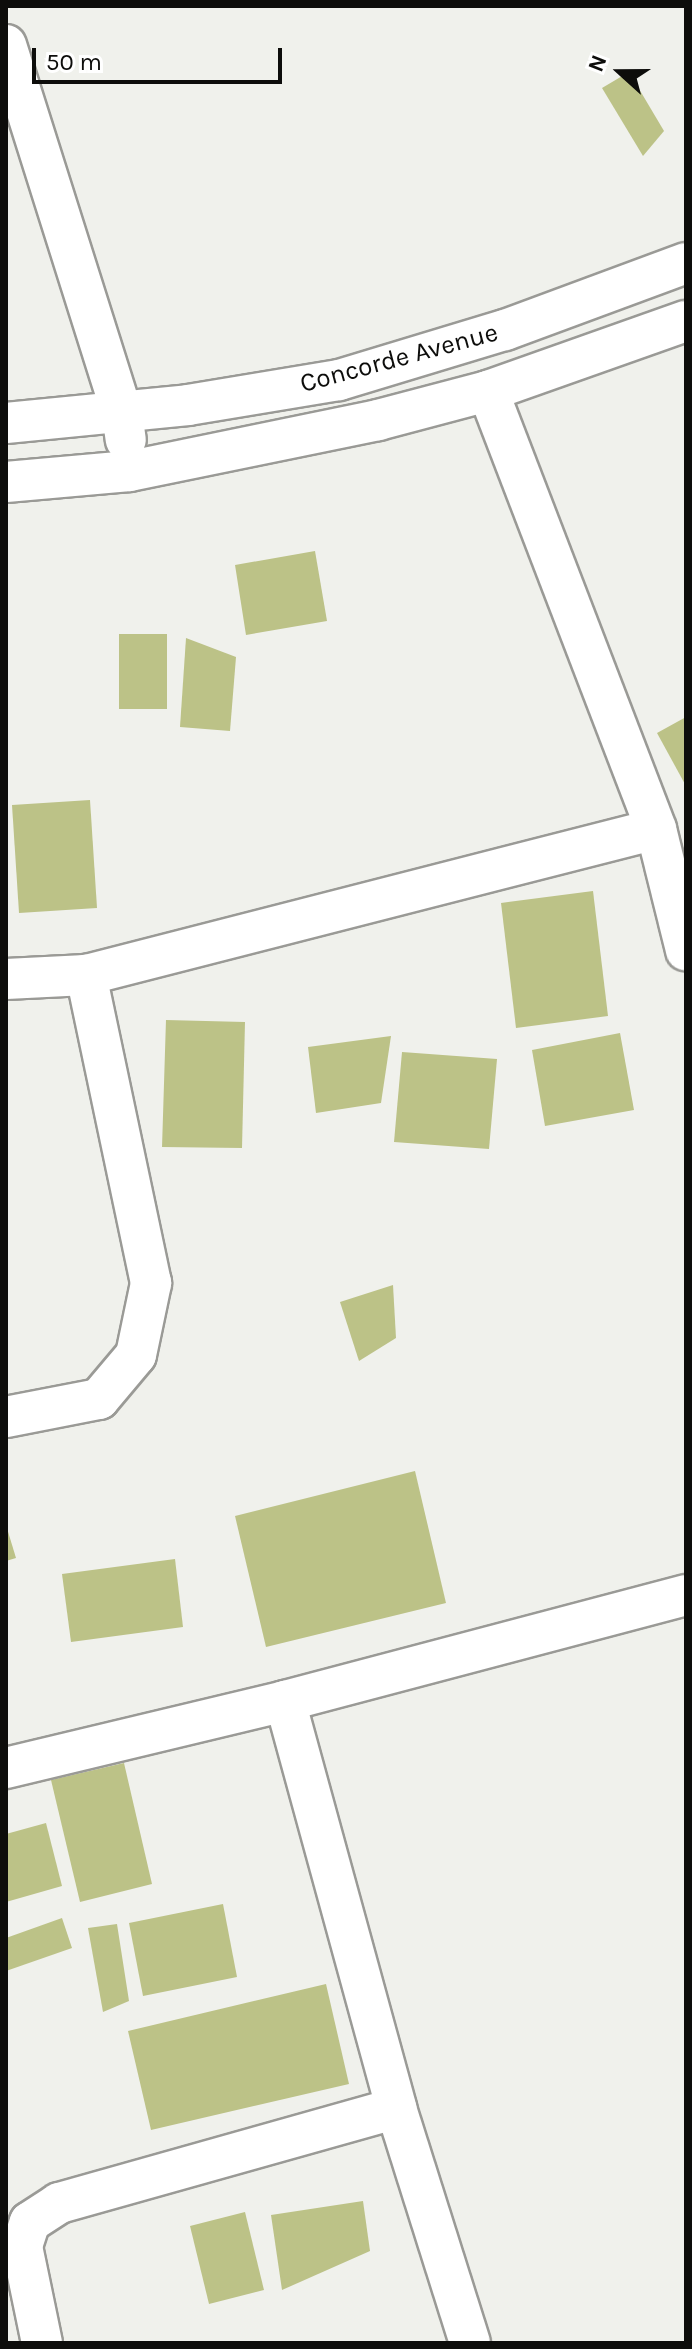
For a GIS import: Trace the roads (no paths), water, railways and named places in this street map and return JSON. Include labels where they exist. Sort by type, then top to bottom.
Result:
[{"type":"street","points":[[6,45],[122,413],[130,471]]},
{"type":"street","name":"Concorde Avenue","points":[[6,423],[122,413],[339,380],[505,330],[686,263]]},
{"type":"street","name":"Concorde Avenue","points":[[6,482],[130,471],[378,420],[488,391],[686,321]]},
{"type":"street","points":[[488,391],[656,829],[686,950]]},
{"type":"street","points":[[6,979],[86,975],[656,829]]},
{"type":"street","points":[[6,1417],[99,1399],[136,1355],[151,1283],[86,975]]},
{"type":"street","points":[[6,1768],[285,1701],[686,1595]]},
{"type":"street","points":[[285,1701],[396,2108],[470,2343]]},
{"type":"street","points":[[42,2343],[22,2246],[30,2222],[59,2203],[396,2108]]}]
